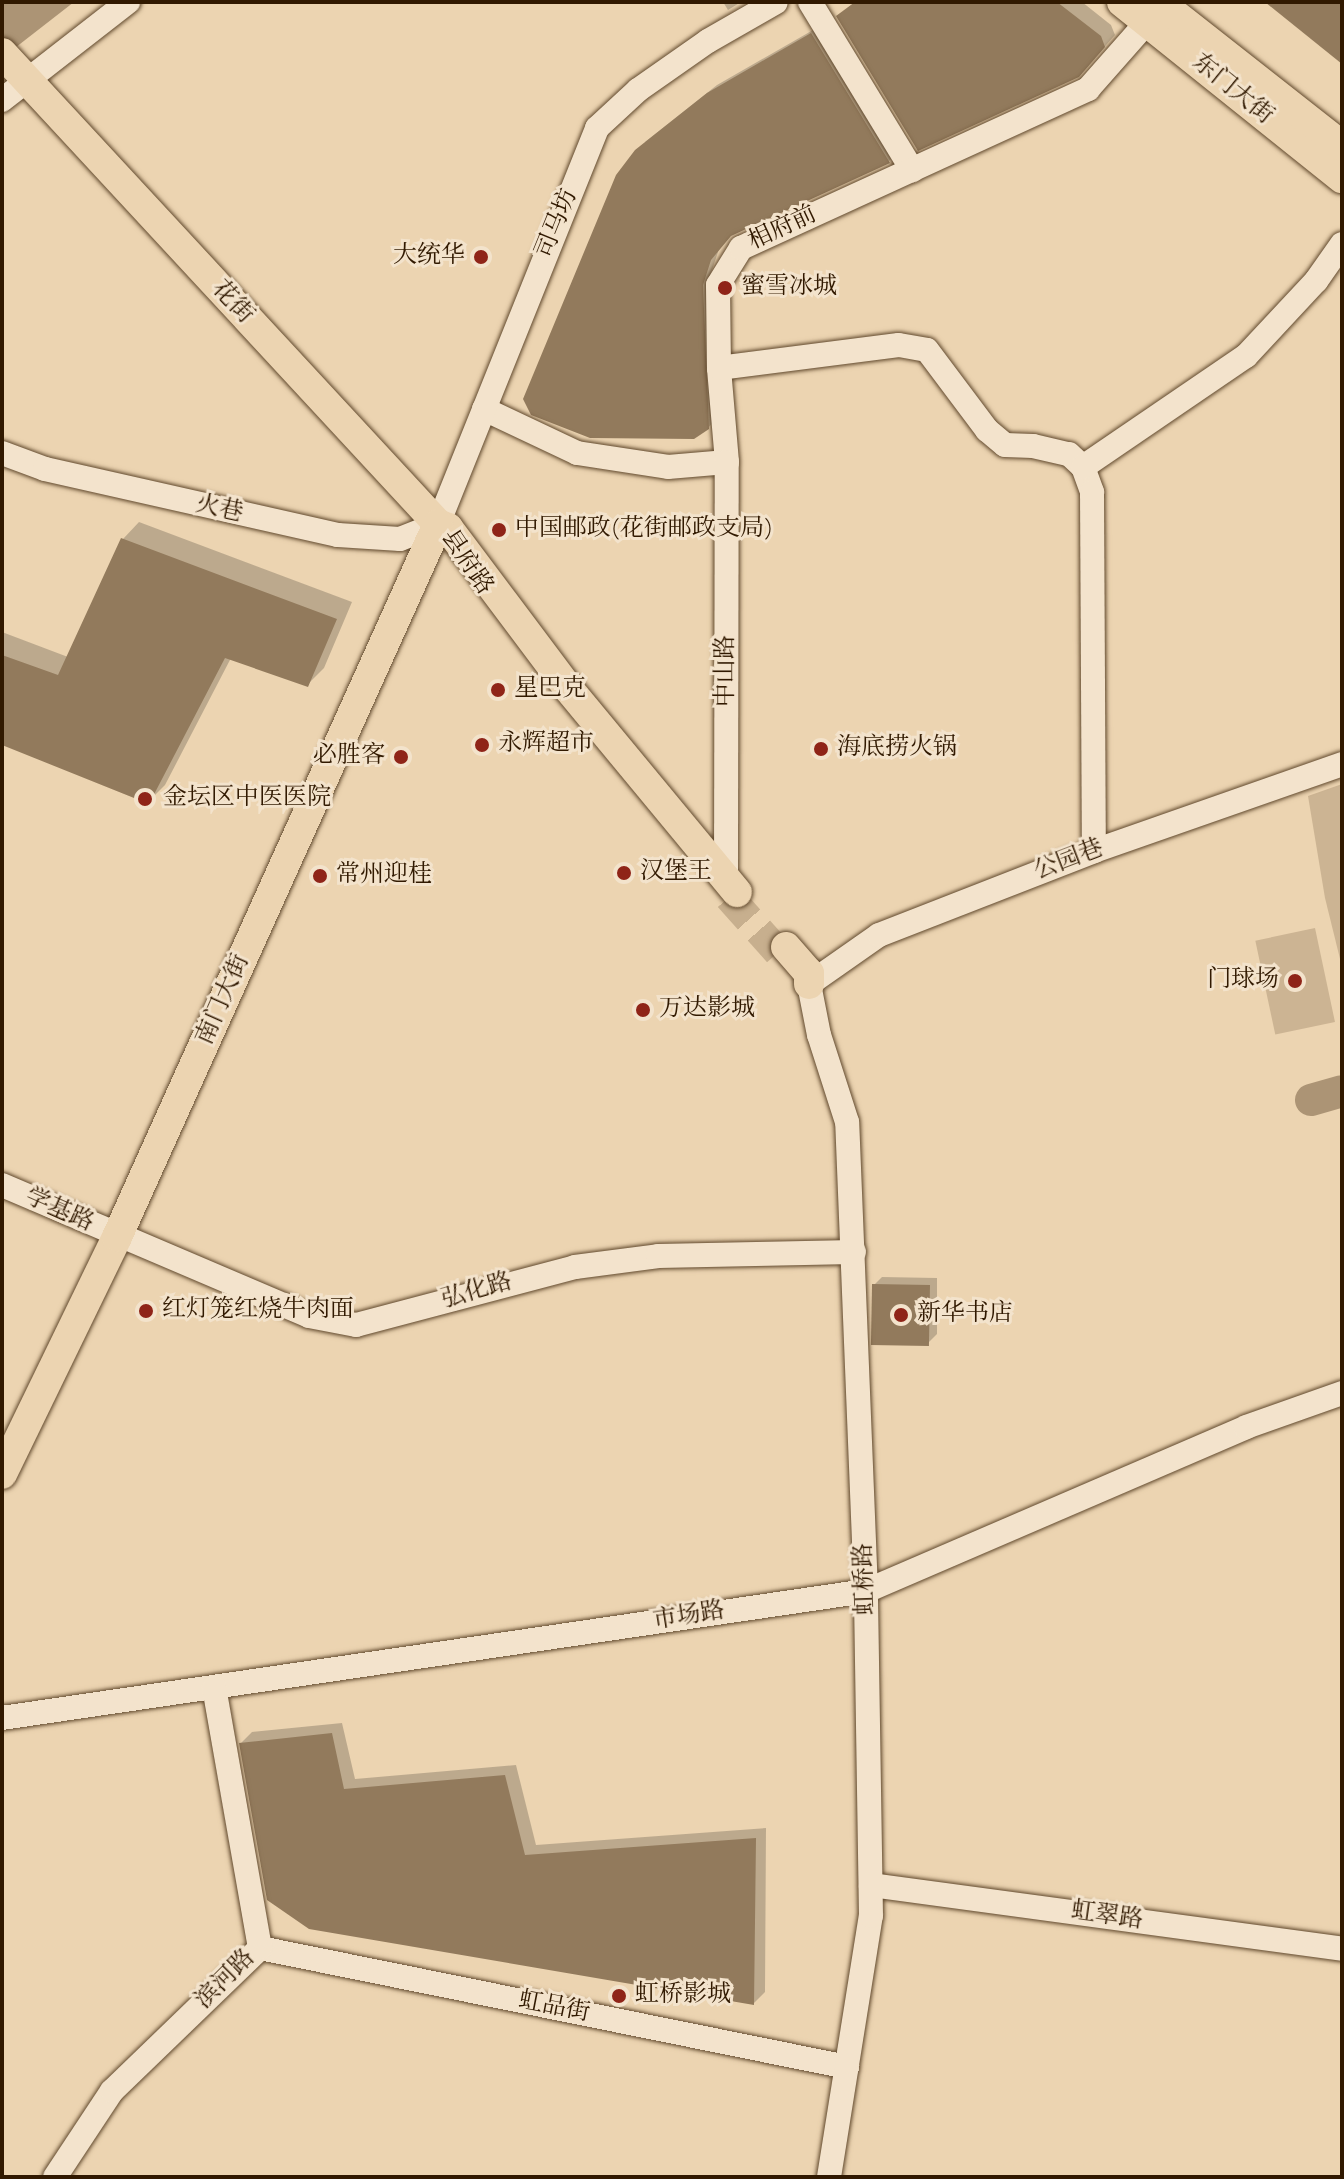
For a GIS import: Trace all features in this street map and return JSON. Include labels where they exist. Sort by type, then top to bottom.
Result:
[{"type":"main road","name":"东门大街","points":[[1122,2],[1153,12],[1342,146]]},
{"type":"main road","name":"东门大街","points":[[1153,12],[1342,178]]},
{"type":"main road","name":"花街","points":[[2,53],[14,91],[438,524]]},
{"type":"main road","name":"县府路","points":[[438,524],[444,537],[563,697],[731,889]]},
{"type":"main road","name":"南门大街","points":[[2,1474],[117,1237],[438,524]]},
{"type":"main road","points":[[782,949],[809,984]]},
{"type":"street","points":[[14,91],[128,2]]},
{"type":"street","name":"司马坊","points":[[438,524],[597,128],[638,90],[708,41],[776,2]]},
{"type":"street","points":[[810,2],[912,170]]},
{"type":"street","name":"相府前","points":[[727,462],[719,368],[718,285],[741,248],[1088,89],[1153,12]]},
{"type":"street","points":[[1083,467],[1246,356],[1316,281],[1342,244]]},
{"type":"street","points":[[719,368],[899,345],[927,350],[987,430],[1005,445],[1033,446],[1069,454],[1083,467],[1092,492],[1094,851]]},
{"type":"street","points":[[484,409],[577,453],[668,467],[727,462]]},
{"type":"street","name":"火巷","points":[[2,453],[86,480],[338,535],[400,539],[438,524]]},
{"type":"street","name":"中山路","points":[[727,462],[731,889]]},
{"type":"street","name":"公园巷","points":[[809,984],[879,935],[1094,851],[1342,764]]},
{"type":"street","name":"虹桥路","points":[[809,984],[819,1035],[847,1122],[866,1591],[871,1885],[871,1916],[829,2177]]},
{"type":"street","name":"学基路","points":[[2,1185],[117,1237]]},
{"type":"street","name":"弘化路","points":[[117,1237],[309,1316],[356,1325],[575,1267],[658,1256],[854,1252]]},
{"type":"street","name":"市场路","points":[[2,1718],[866,1591],[1246,1427],[1342,1393]]},
{"type":"street","name":"滨河路","points":[[55,2177],[112,2091],[260,1948],[214,1688]]},
{"type":"street","name":"虹翠路","points":[[871,1885],[1342,1949]]},
{"type":"street","name":"虹品街","points":[[260,1948],[847,2067]]},
{"type":"shaded area","points":[[2,2],[74,2],[2,58]]},
{"type":"shaded area","points":[[1342,784],[1342,967],[1325,898],[1308,796]]},
{"type":"shaded area","name":"门球场","points":[[1315,928],[1335,1022],[1275,1035],[1255,941]]},
{"type":"building","points":[[855,2],[1057,2],[1101,36],[1105,47],[1079,77],[918,151],[836,16]]},
{"type":"building","points":[[1265,2],[1342,2],[1342,64]]},
{"type":"building","points":[[811,33],[890,163],[731,236],[711,260],[703,285],[709,429],[694,439],[590,438],[531,415],[523,399],[616,175],[635,150],[707,93]]},
{"type":"building","points":[[121,538],[337,619],[308,687],[225,658],[149,804],[2,745],[2,655],[58,675]]},
{"type":"building","name":"新华书店","points":[[872,1284],[930,1285],[929,1346],[871,1345]]},
{"type":"building","points":[[332,1733],[344,1789],[505,1775],[525,1855],[756,1838],[754,2005],[309,1929],[267,1900],[239,1743]]},
{"type":"waterway","points":[[1311,1100],[1342,1091]]},
{"type":"tunnel","points":[[729,897],[778,952]]},
{"type":"place","name":"大统华","points":[[481,257]]},
{"type":"place","name":"蜜雪冰城","points":[[725,288]]},
{"type":"place","name":"中国邮政(花街邮政支局)","points":[[499,530]]},
{"type":"place","name":"星巴克","points":[[498,690]]},
{"type":"place","name":"永辉超市","points":[[482,745]]},
{"type":"place","name":"海底捞火锅","points":[[821,749]]},
{"type":"place","name":"必胜客","points":[[401,757]]},
{"type":"place","name":"金坛区中医医院","points":[[145,799]]},
{"type":"place","name":"汉堡王","points":[[624,873]]},
{"type":"place","name":"常州迎桂","points":[[320,876]]},
{"type":"place","name":"门球场","points":[[1295,981]]},
{"type":"place","name":"万达影城","points":[[643,1010]]},
{"type":"place","name":"红灯笼红烧牛肉面","points":[[146,1311]]},
{"type":"place","name":"新华书店","points":[[901,1315]]},
{"type":"place","name":"虹桥影城","points":[[619,1996]]}]
